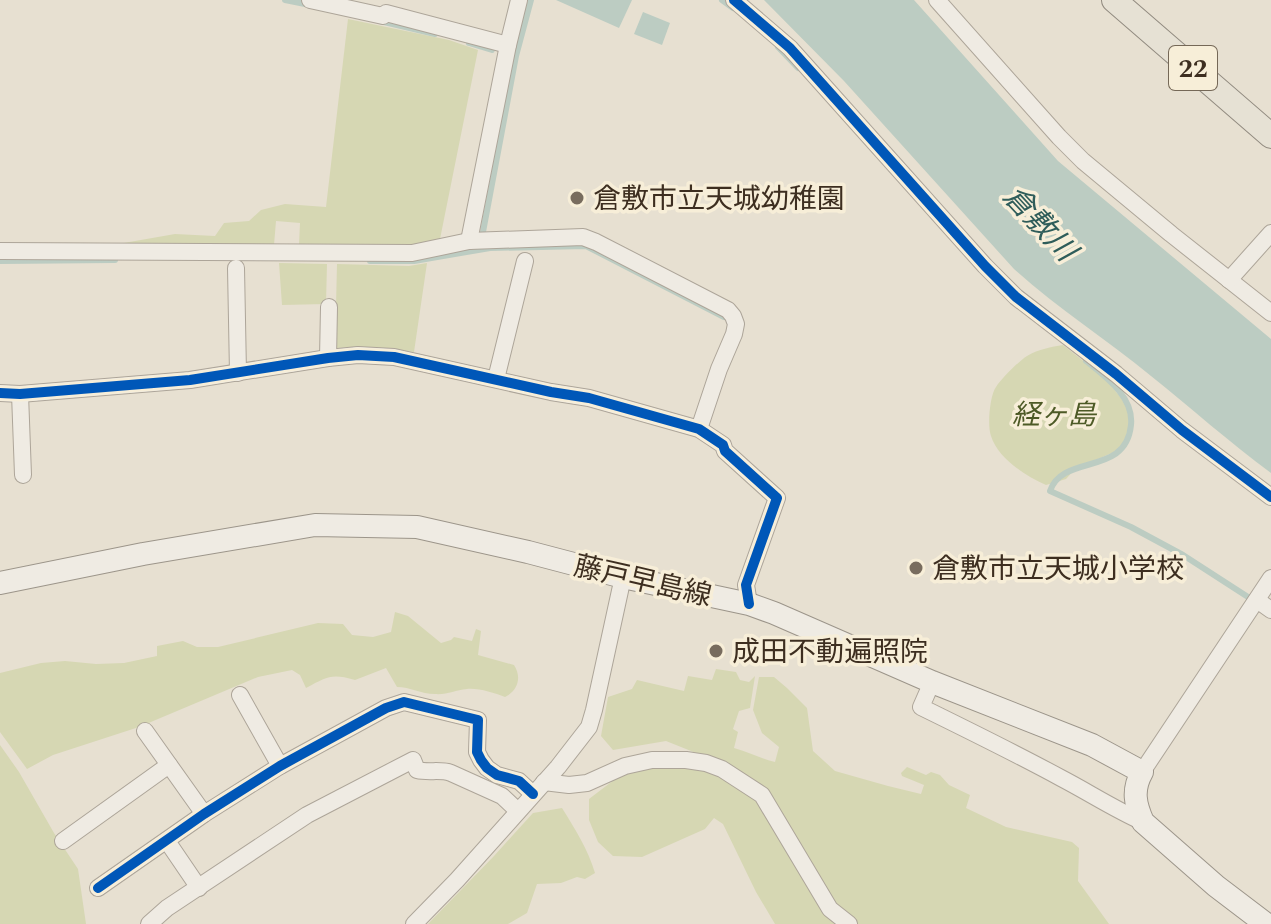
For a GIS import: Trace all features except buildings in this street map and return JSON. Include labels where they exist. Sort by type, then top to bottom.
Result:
[{"type":"main road","name":"22","points":[[1114,0],[1271,136]]},
{"type":"main road","name":"藤戸早島線","points":[[0,583],[157,551],[315,525],[417,527],[749,604],[932,682],[1092,745],[1142,772]]},
{"type":"main road","points":[[1142,772],[1134,793],[1143,822],[1266,924]]},
{"type":"street","points":[[310,0],[383,16],[386,13],[508,45]]},
{"type":"street","points":[[469,241],[519,0]]},
{"type":"street","points":[[734,0],[790,48],[1016,297],[1271,497]]},
{"type":"street","points":[[937,0],[1083,161],[1271,313]]},
{"type":"street","points":[[1229,280],[1271,233]]},
{"type":"street","points":[[0,251],[412,253],[469,241],[583,237],[728,310],[733,316],[736,324],[734,334],[699,429]]},
{"type":"street","points":[[496,379],[525,261]]},
{"type":"street","points":[[236,268],[238,373]]},
{"type":"street","points":[[328,358],[329,307]]},
{"type":"street","points":[[0,393],[150,384],[358,355],[394,357],[589,398],[699,429],[723,445],[725,451],[777,498],[746,585],[749,604]]},
{"type":"street","points":[[20,394],[23,475]]},
{"type":"street","points":[[414,924],[539,788],[589,727],[623,577]]},
{"type":"street","points":[[1142,772],[1264,605],[1271,578]]},
{"type":"street","points":[[932,682],[921,707],[1143,822]]},
{"type":"street","points":[[240,695],[280,766]]},
{"type":"street","points":[[98,888],[204,814],[280,766],[386,708],[404,702],[478,720],[477,752],[487,768],[497,775],[539,788],[587,783],[625,766],[652,760],[696,762],[722,769],[762,795],[830,909],[849,924]]},
{"type":"street","points":[[145,731],[204,814]]},
{"type":"street","points":[[149,924],[167,908],[307,815],[413,760],[417,770],[451,773],[502,796],[518,811]]},
{"type":"street","points":[[63,841],[169,765]]},
{"type":"street","points":[[167,841],[199,888]]},
{"type":"green space","points":[[348,19],[449,40],[478,50],[440,239],[430,244],[394,248],[299,245],[300,223],[276,221],[274,245],[118,244],[175,234],[215,236],[224,223],[249,221],[261,210],[285,204],[326,207]]},
{"type":"green space","points":[[279,263],[327,264],[326,304],[282,305]]},
{"type":"green space","points":[[427,263],[414,352],[335,348],[337,264],[409,266]]},
{"type":"green space","name":"経ヶ島","points":[[1063,345],[1105,378],[1129,408],[1130,425],[1123,444],[1114,452],[1075,469],[1066,479],[1046,485],[1021,471],[1000,452],[990,431],[990,410],[996,387],[1020,362],[1036,352]]},
{"type":"green space","points":[[395,612],[408,616],[441,643],[454,637],[472,641],[476,629],[481,631],[478,655],[514,665],[518,674],[516,687],[505,697],[472,689],[430,694],[397,687],[386,668],[355,680],[329,677],[306,688],[300,675],[292,670],[258,677],[139,727],[53,755],[27,769],[0,732],[0,673],[65,661],[124,663],[157,656],[157,646],[183,641],[197,647],[218,647],[318,623],[343,624],[352,635],[373,637],[391,632]]},
{"type":"green space","points":[[716,669],[736,672],[740,680],[749,682],[755,676],[750,708],[739,711],[733,729],[738,732],[734,748],[775,762],[779,747],[762,733],[753,710],[759,677],[774,677],[807,708],[813,751],[835,771],[921,794],[924,785],[901,773],[907,767],[926,775],[931,772],[970,795],[966,808],[1006,827],[1072,842],[1079,848],[1078,881],[1109,924],[842,924],[796,837],[716,761],[666,741],[613,750],[601,736],[608,697],[632,689],[637,680],[684,691],[688,676],[712,680]]},
{"type":"green space","points":[[0,745],[78,869],[86,924],[0,924]]},
{"type":"green space","points":[[653,766],[710,768],[758,799],[825,912],[836,924],[775,924],[723,824],[714,818],[705,829],[642,857],[613,856],[598,842],[589,820],[589,799],[627,770]]},
{"type":"green space","points":[[562,808],[585,847],[595,873],[585,879],[577,877],[561,883],[537,884],[527,913],[508,924],[428,924],[533,813]]},
{"type":"water","points":[[556,0],[632,0],[619,28]]},
{"type":"water","name":"倉敷川","points":[[764,0],[914,0],[1058,161],[1271,339],[1271,473],[1014,269],[844,81]]},
{"type":"water","points":[[643,12],[670,23],[662,45],[634,34]]},
{"type":"waterway","points":[[285,0],[310,5]]},
{"type":"waterway","points":[[483,232],[516,56],[531,0]]},
{"type":"waterway","points":[[722,0],[733,8]]},
{"type":"waterway","points":[[380,21],[435,34]]},
{"type":"waterway","points":[[469,43],[492,50]]},
{"type":"waterway","points":[[778,47],[798,68]]},
{"type":"waterway","points":[[370,261],[414,261],[490,248],[586,246],[724,317]]},
{"type":"waterway","points":[[0,261],[115,260]]},
{"type":"waterway","points":[[1086,361],[1117,388],[1128,405],[1131,425],[1127,441],[1107,459],[1067,472],[1057,479],[1050,491],[1131,527],[1183,555],[1248,597]]},
{"type":"cycle path","points":[[734,0],[790,48],[1016,297],[1271,497]]},
{"type":"cycle path","points":[[0,393],[190,380],[358,355],[394,357],[589,398],[699,429],[723,445],[725,451],[777,498],[746,585],[749,604]]},
{"type":"cycle path","points":[[98,888],[204,814],[280,766],[386,708],[404,702],[478,720],[477,752],[481,760],[497,775],[519,781],[533,794]]},
{"type":"place","name":"倉敷市立天城幼稚園","points":[[577,198]]},
{"type":"place","name":"倉敷市立天城小学校","points":[[916,568]]},
{"type":"place","name":"成田不動遍照院","points":[[716,651]]}]
